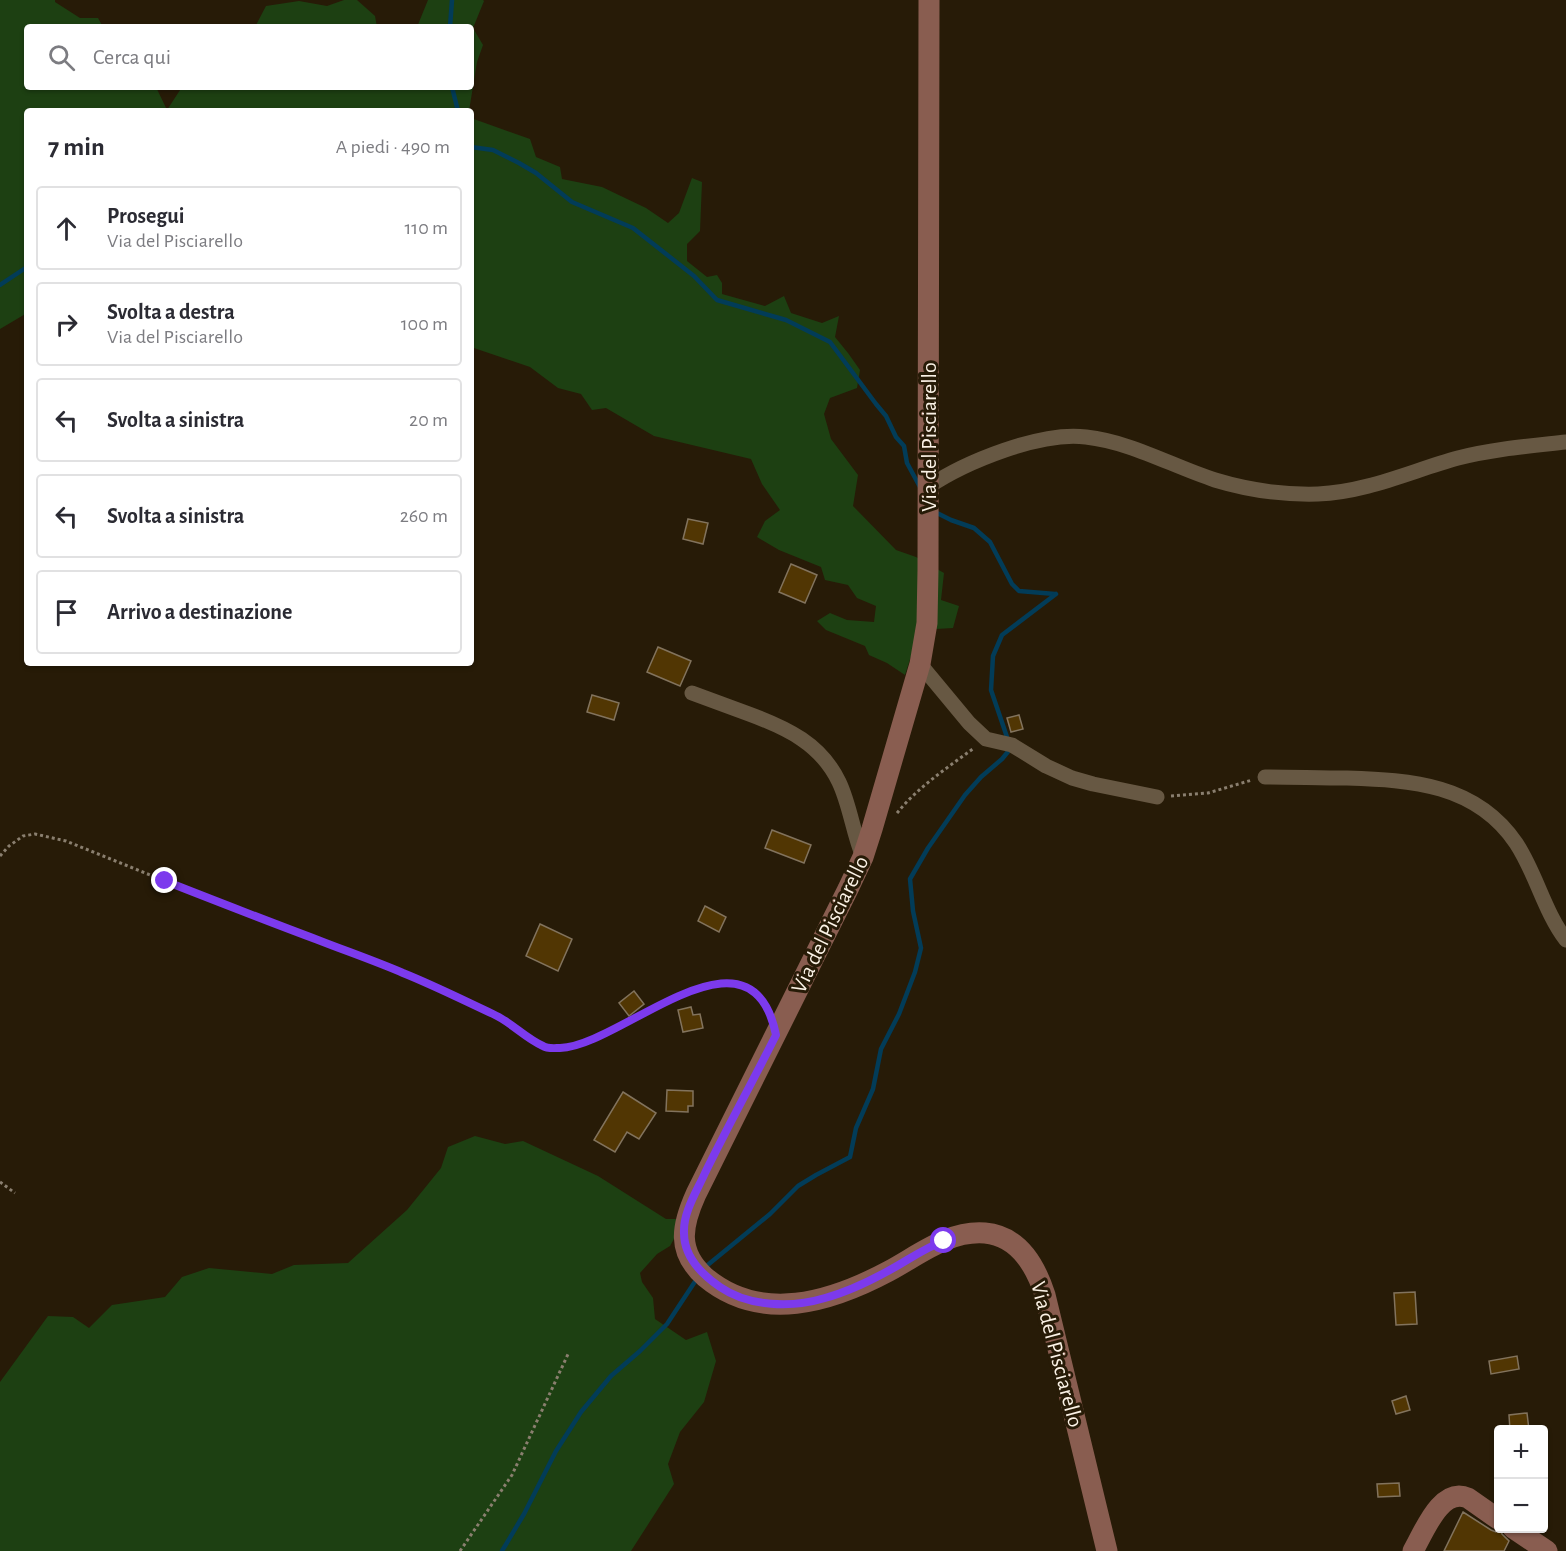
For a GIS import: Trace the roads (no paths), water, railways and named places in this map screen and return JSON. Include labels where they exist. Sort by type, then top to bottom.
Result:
[{"type":"street","name":"Via del Pisciarello","points":[[929,0],[928,610],[920,664],[863,857],[713,1158],[686,1216],[684,1240],[688,1253],[704,1275],[727,1292],[748,1301],[765,1303],[800,1303],[826,1298],[861,1285],[928,1248],[959,1236],[976,1233],[991,1234],[1014,1245],[1032,1263],[1045,1295],[1107,1551]]},
{"type":"street","points":[[928,487],[983,459],[1036,441],[1064,436],[1113,442],[1230,484],[1270,492],[1307,494],[1364,488],[1478,454],[1566,442]]},
{"type":"street","points":[[920,664],[969,723],[986,739],[1012,745],[1046,766],[1072,778],[1157,797]]},
{"type":"street","points":[[692,693],[778,725],[816,749],[830,767],[841,787],[863,857]]},
{"type":"street","points":[[1265,777],[1402,781],[1442,789],[1464,798],[1486,812],[1512,838],[1532,872],[1553,920],[1566,940]]},
{"type":"street","points":[[1413,1551],[1430,1520],[1443,1503],[1454,1496],[1468,1498],[1494,1516]]},
{"type":"street","points":[[1520,1533],[1547,1551]]},
{"type":"waterway","points":[[450,24],[452,0]]},
{"type":"waterway","points":[[453,90],[457,108]]},
{"type":"waterway","points":[[474,147],[493,150],[519,163],[536,173],[572,202],[633,228],[694,276],[717,300],[786,320],[830,342],[886,416],[896,437],[904,446],[907,463],[920,487]]},
{"type":"waterway","points":[[0,285],[24,269]]},
{"type":"waterway","points":[[935,512],[974,528],[990,542],[1012,584],[1019,591],[1055,594]]},
{"type":"waterway","points":[[1008,740],[991,690],[993,656],[1002,635],[1056,594]]},
{"type":"waterway","points":[[704,1268],[770,1214],[798,1186],[850,1157],[856,1128],[873,1089],[881,1049],[899,1014],[915,972],[921,948],[913,911],[910,879],[928,848],[965,795],[1011,748]]},
{"type":"waterway","points":[[502,1551],[556,1451],[581,1412],[611,1376],[667,1324],[698,1277]]}]
